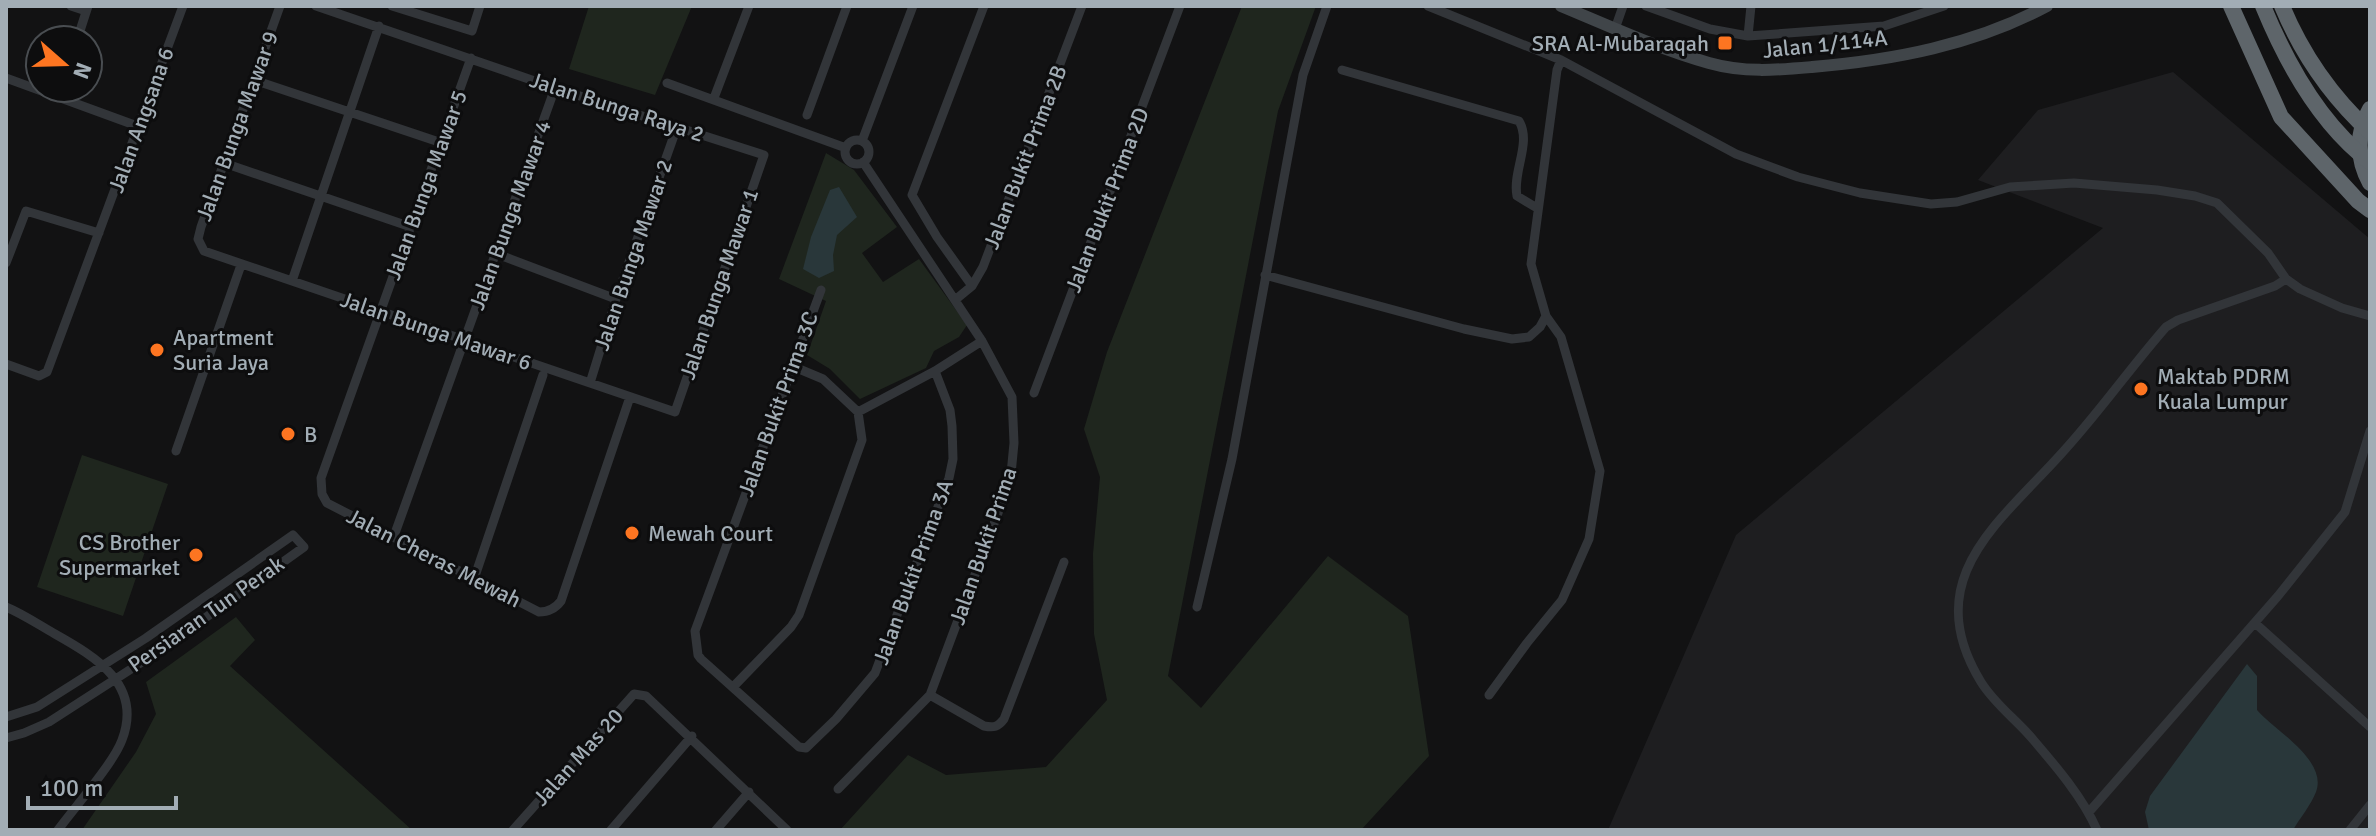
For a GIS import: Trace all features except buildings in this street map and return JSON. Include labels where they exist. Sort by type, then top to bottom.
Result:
[{"type":"highway","points":[[2231,6],[2281,117],[2358,201],[2370,210]]},
{"type":"highway","points":[[2263,6],[2279,45],[2301,81],[2351,148],[2370,162]]},
{"type":"highway","points":[[2282,6],[2296,39],[2340,104],[2370,132]]},
{"type":"highway","points":[[2370,109],[2364,119],[2359,153],[2370,183]]},
{"type":"street","points":[[71,6],[87,9]]},
{"type":"street","name":"Jalan Angsana 6","points":[[6,364],[39,376],[47,372],[183,6]]},
{"type":"street","name":"Jalan Bunga Mawar 9","points":[[200,246],[201,227],[280,6]]},
{"type":"street","name":"Jalan Bunga Raya 2","points":[[316,6],[764,155]]},
{"type":"street","points":[[392,6],[472,31],[480,6]]},
{"type":"street","points":[[714,98],[749,6]]},
{"type":"street","points":[[807,115],[847,6]]},
{"type":"street","points":[[862,141],[913,6]]},
{"type":"street","points":[[972,286],[912,195],[984,6]]},
{"type":"street","name":"Jalan Bukit Prima 2B","points":[[955,300],[972,286],[983,267],[1082,6]]},
{"type":"street","name":"Jalan Bukit Prima 2D","points":[[1034,393],[1180,6]]},
{"type":"street","points":[[1197,607],[1232,459],[1303,75],[1327,6]]},
{"type":"street","points":[[1428,6],[1561,60],[1736,154],[1798,177],[1860,193],[1931,204],[1957,202],[2010,187],[2074,183],[2157,190],[2217,203],[2268,253],[2286,279],[2300,289],[2342,308],[2370,316]]},
{"type":"street","name":"Jalan 1/114A","points":[[1561,6],[1711,64],[1756,72],[1914,55],[1975,37],[2047,6]]},
{"type":"street","points":[[1615,29],[1623,6]]},
{"type":"street","points":[[1646,6],[1710,29],[1748,36],[1884,26],[1944,6]]},
{"type":"street","points":[[1748,36],[1751,6]]},
{"type":"street","points":[[292,281],[379,26]]},
{"type":"street","name":"Jalan Bunga Mawar 5","points":[[327,503],[322,494],[321,478],[471,58]]},
{"type":"street","points":[[1489,695],[1562,600],[1589,539],[1600,471],[1561,337],[1546,316],[1531,264],[1557,70],[1561,60]]},
{"type":"street","points":[[1342,70],[1519,121],[1523,129],[1515,187],[1517,196],[1537,208]]},
{"type":"street","points":[[254,80],[442,143]]},
{"type":"street","points":[[667,83],[846,148]]},
{"type":"street","name":"Jalan Bunga Mawar 4","points":[[394,536],[555,88]]},
{"type":"street","points":[[87,104],[140,127]]},
{"type":"street","name":"Jalan Bunga Mawar 2","points":[[590,383],[616,299],[677,127]]},
{"type":"street","points":[[846,148],[854,140],[862,141]]},
{"type":"street","points":[[846,148],[848,160],[863,162],[868,151],[862,141]]},
{"type":"street","name":"Jalan Bunga Mawar 1","points":[[675,412],[764,155]]},
{"type":"street","name":"Jalan Bukit Prima","points":[[838,789],[930,695],[1011,474],[1014,443],[1012,397],[982,341],[863,162]]},
{"type":"street","points":[[224,163],[411,227]]},
{"type":"street","points":[[6,263],[26,211],[99,233]]},
{"type":"street","name":"Jalan Bunga Mawar 6","points":[[200,246],[204,251],[241,265],[675,412]]},
{"type":"street","points":[[497,254],[616,299]]},
{"type":"street","points":[[176,451],[241,265]]},
{"type":"street","points":[[1265,275],[1512,339],[1529,337],[1546,316]]},
{"type":"street","points":[[2097,830],[2089,812],[2030,736],[1996,702],[1968,654],[1958,601],[1973,553],[2015,502],[2063,453],[2166,327],[2275,286],[2286,279]]},
{"type":"street","name":"Jalan Bukit Prima 3C","points":[[806,748],[799,747],[698,655],[695,631],[821,290]]},
{"type":"street","points":[[858,412],[935,371],[982,341]]},
{"type":"street","points":[[734,686],[799,615],[862,440],[858,412],[823,379],[792,366]]},
{"type":"street","name":"Jalan Bukit Prima 3A","points":[[806,748],[836,719],[875,673],[949,478],[953,459],[950,410],[935,371]]},
{"type":"street","points":[[474,579],[543,375]]},
{"type":"street","name":"Jalan Cheras Mewah","points":[[327,503],[539,612],[557,606],[630,397]]},
{"type":"street","points":[[2089,812],[2255,623],[2345,512],[2370,431]]},
{"type":"street","name":"Persiaran Tun Perak","points":[[6,717],[37,707],[146,638],[293,535],[304,547],[159,651],[49,722],[6,738]]},
{"type":"street","points":[[930,695],[984,726],[999,726],[1064,562]]},
{"type":"street","points":[[6,607],[104,664],[124,695],[128,708],[127,726],[121,744],[58,830]]},
{"type":"street","points":[[2255,623],[2370,727]]},
{"type":"street","name":"Jalan Mas 20","points":[[513,830],[634,694],[646,696],[692,736]]},
{"type":"street","points":[[611,830],[692,736],[787,830]]},
{"type":"street","points":[[716,830],[749,792]]},
{"type":"street","points":[[2350,830],[2370,805]]},
{"type":"shaded area","points":[[589,6],[692,6],[655,95],[569,69]]},
{"type":"shaded area","points":[[1242,6],[1316,6],[1278,111],[1168,676],[1201,708],[1328,556],[1408,616],[1429,756],[1361,830],[840,830],[908,755],[946,775],[1046,767],[1107,700],[1094,634],[1093,554],[1100,477],[1084,429],[1107,352]]},
{"type":"shaded area","name":"Maktab PDRM Kuala Lumpur","points":[[2173,72],[2370,239],[2370,830],[1608,830],[1736,535],[2103,228],[1978,180],[2038,110]]},
{"type":"shaded area","points":[[826,153],[854,170],[897,227],[862,253],[883,282],[919,259],[967,325],[959,337],[934,351],[926,368],[860,399],[830,369],[807,355],[826,301],[779,279]]},
{"type":"shaded area","points":[[839,187],[857,217],[837,235],[834,271],[819,278],[803,269],[811,237],[830,190]]},
{"type":"shaded area","points":[[82,455],[168,484],[123,616],[37,587]]},
{"type":"shaded area","points":[[236,617],[255,640],[230,666],[412,830],[82,830],[136,752],[156,714],[146,682]]},
{"type":"shaded area","points":[[2247,664],[2257,676],[2257,710],[2297,746],[2314,768],[2318,780],[2311,802],[2293,830],[2149,830],[2145,812],[2150,796]]},
{"type":"place","name":"SRA Al-Mubaraqah","points":[[1725,43]]},
{"type":"place","name":"Apartment Suria Jaya","points":[[157,350]]},
{"type":"place","name":"Maktab PDRM Kuala Lumpur","points":[[2141,389]]},
{"type":"place","name":"B","points":[[288,434]]},
{"type":"place","name":"Mewah Court","points":[[632,533]]},
{"type":"place","name":"CS Brother Supermarket","points":[[196,555]]}]
